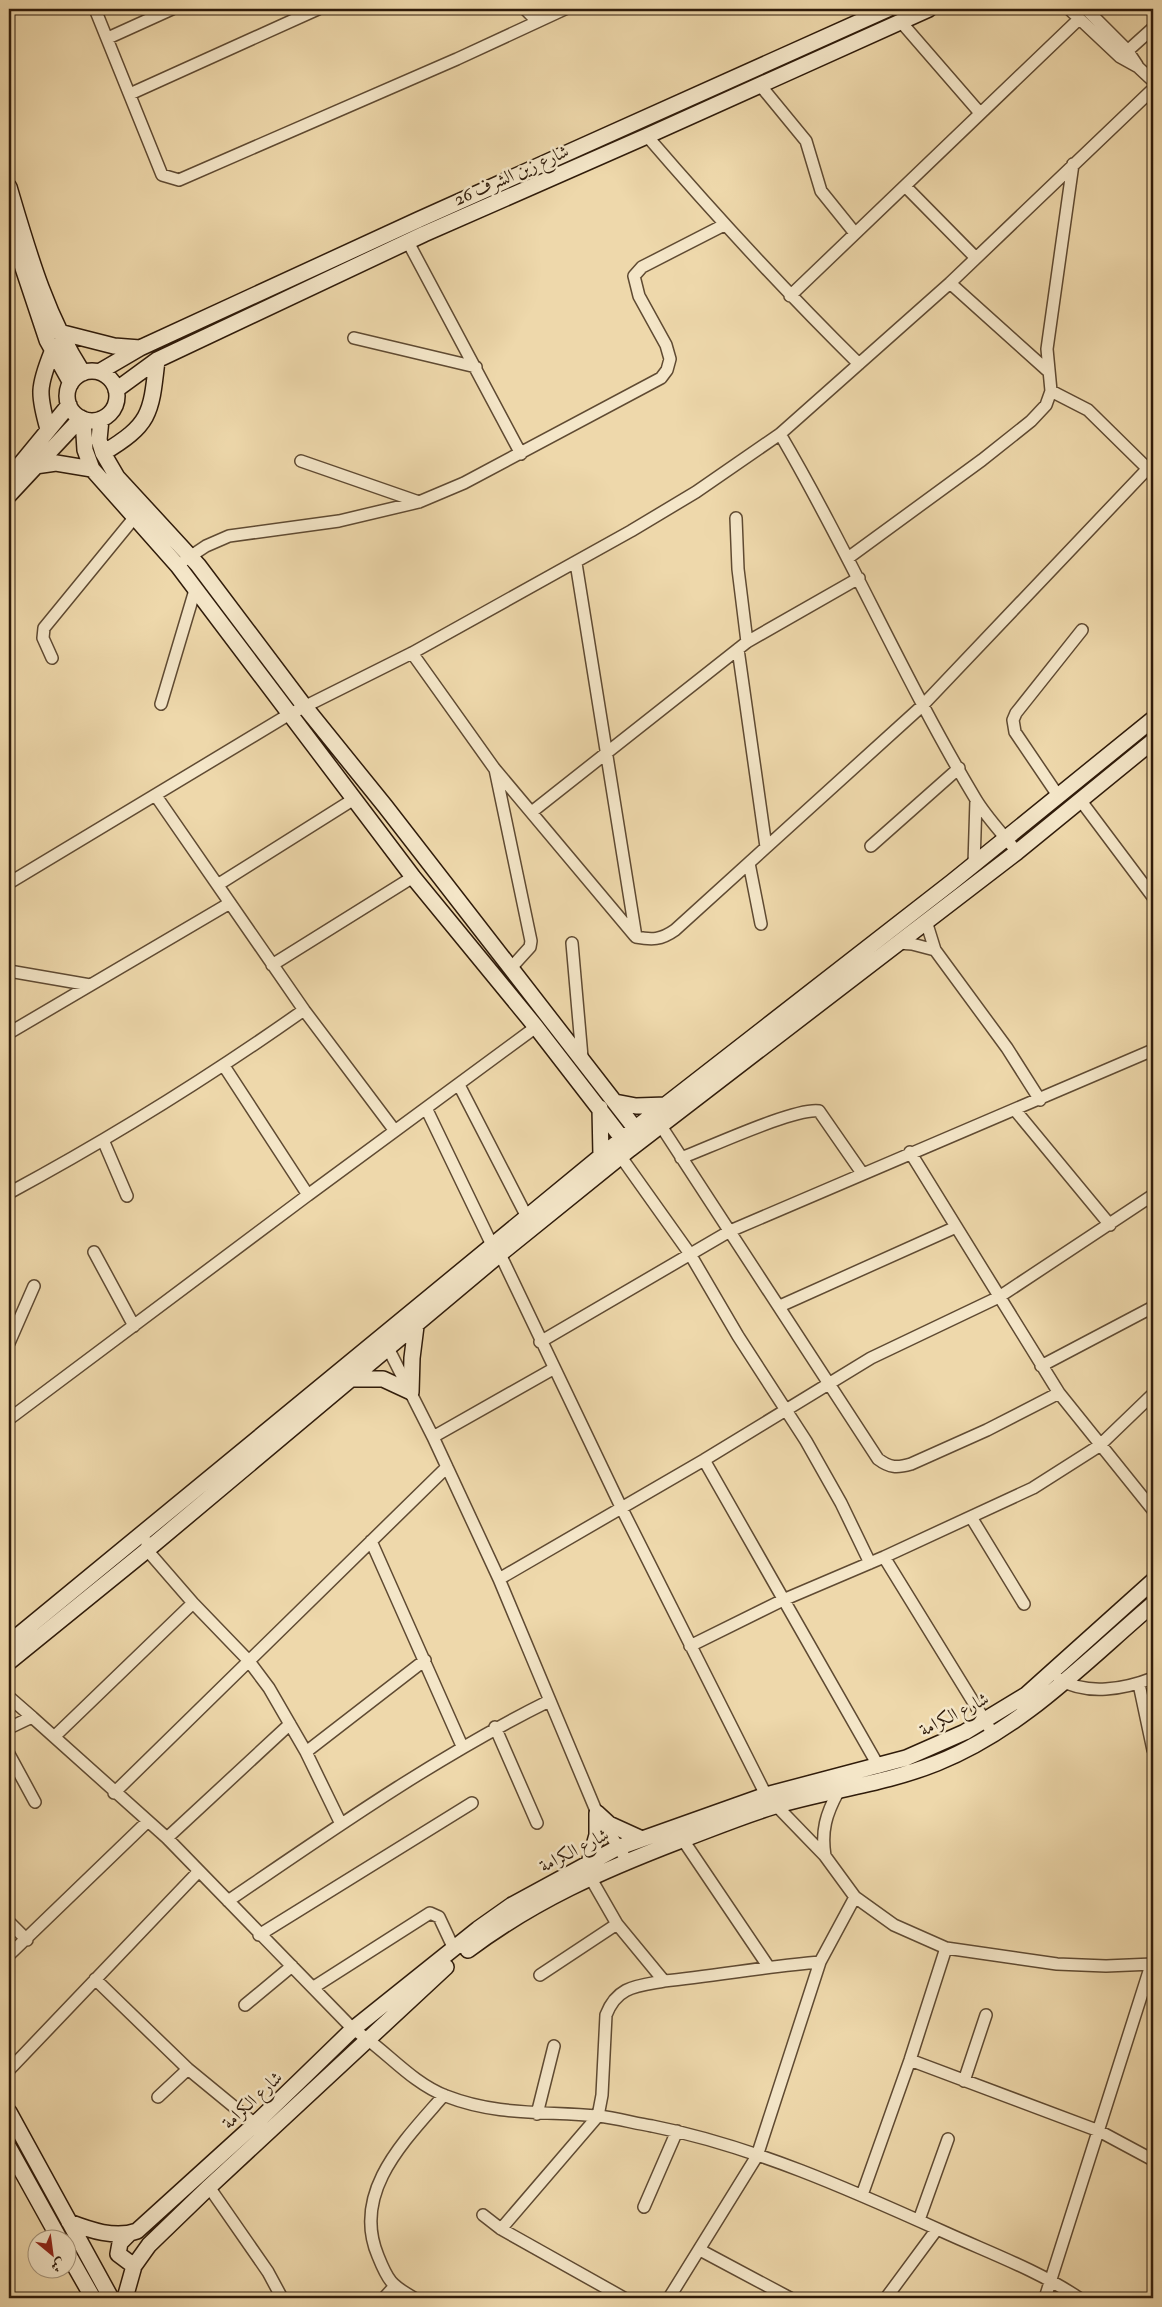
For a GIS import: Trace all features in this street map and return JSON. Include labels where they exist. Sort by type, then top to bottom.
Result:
[{"type":"street","points":[[95,9],[162,175],[178,180],[439,67],[566,9]]},
{"type":"street","points":[[108,38],[172,9]]},
{"type":"street","points":[[130,94],[318,9]]},
{"type":"street","points":[[525,9],[537,21]]},
{"type":"street","name":"شارع زين الشرف 26","points":[[116,390],[157,360],[408,242],[421,227],[888,9]]},
{"type":"street","name":"شارع زين الشرف 26","points":[[100,372],[140,348],[421,227],[647,136],[929,9]]},
{"type":"street","points":[[1069,9],[1124,54],[1153,81]]},
{"type":"street","points":[[1086,9],[1124,54]]},
{"type":"street","points":[[790,296],[854,232],[906,187],[980,113],[1079,19]]},
{"type":"street","points":[[901,22],[980,113]]},
{"type":"street","points":[[1124,54],[1153,28]]},
{"type":"street","points":[[760,85],[806,141],[821,191],[854,232]]},
{"type":"street","points":[[9,883],[288,715],[412,653],[576,563],[696,492],[780,434],[950,283],[1153,89]]},
{"type":"street","points":[[647,136],[724,225],[790,296],[859,364]]},
{"type":"street","points":[[848,558],[1030,421],[1046,405],[1051,391],[1047,349],[1073,164]]},
{"type":"street","points":[[9,187],[43,294],[59,332],[83,373]]},
{"type":"street","points":[[906,187],[976,258]]},
{"type":"street","points":[[178,566],[206,546],[229,536],[339,521],[419,502],[464,483],[521,454],[661,378],[667,370],[670,359],[666,345],[639,296],[633,279],[634,276],[642,266],[724,225]]},
{"type":"street","points":[[9,226],[52,352],[71,383]]},
{"type":"street","points":[[408,242],[521,454]]},
{"type":"street","points":[[950,283],[1049,372]]},
{"type":"street","points":[[59,332],[114,346],[140,348]]},
{"type":"street","points":[[354,338],[476,367]]},
{"type":"street","points":[[48,429],[40,395],[43,374],[52,352]]},
{"type":"street","points":[[103,453],[132,435],[142,424],[150,406],[157,360]]},
{"type":"street","points":[[9,496],[35,466],[82,418],[101,419],[108,415],[115,405],[116,390],[113,382],[100,372],[83,373],[71,383],[68,390],[69,405],[82,418],[85,450],[92,470],[178,566],[288,715],[413,877],[600,1108],[842,1503],[870,1564]]},
{"type":"street","points":[[412,653],[494,768],[533,811],[636,937],[653,940],[665,937],[922,706],[1150,466],[1088,410],[1051,391]]},
{"type":"street","points":[[9,478],[69,405]]},
{"type":"street","points":[[101,419],[99,440],[103,453],[117,477],[190,556],[305,707],[386,806],[639,1134]]},
{"type":"street","points":[[780,434],[848,558],[922,706],[976,800],[1017,852]]},
{"type":"street","points":[[301,461],[419,502]]},
{"type":"street","points":[[35,466],[56,464],[92,470]]},
{"type":"street","points":[[52,658],[43,638],[44,628],[134,518]]},
{"type":"street","points":[[736,518],[743,646],[766,847]]},
{"type":"street","points":[[576,563],[636,937]]},
{"type":"street","points":[[533,811],[743,646],[858,578]]},
{"type":"street","points":[[161,704],[195,590]]},
{"type":"street","points":[[1059,797],[1015,732],[1013,720],[1016,713],[1082,630]]},
{"type":"street","points":[[9,1643],[382,1336],[624,1148],[667,1105],[1059,797],[1153,720]]},
{"type":"street","points":[[639,1134],[661,1126],[1017,852],[1082,801],[1153,741]]},
{"type":"street","points":[[494,768],[531,941],[530,948],[510,969]]},
{"type":"street","points":[[871,846],[959,768]]},
{"type":"street","points":[[156,796],[219,884],[230,903],[304,1010],[395,1130]]},
{"type":"street","points":[[219,884],[354,799]]},
{"type":"street","points":[[974,864],[976,800]]},
{"type":"street","points":[[1082,801],[1153,897]]},
{"type":"street","points":[[749,863],[761,924]]},
{"type":"street","points":[[272,965],[413,877]]},
{"type":"street","points":[[9,1033],[230,903]]},
{"type":"street","points":[[926,921],[935,950],[1007,1048],[1040,1100]]},
{"type":"street","points":[[572,943],[582,1058]]},
{"type":"street","points":[[898,943],[912,944],[935,950]]},
{"type":"street","points":[[9,971],[90,985]]},
{"type":"street","points":[[9,1193],[103,1140],[224,1066],[304,1010]]},
{"type":"street","points":[[9,1419],[308,1194],[536,1027]]},
{"type":"street","points":[[540,1342],[730,1231],[910,1152],[1040,1100],[1153,1050]]},
{"type":"street","points":[[224,1066],[308,1194]]},
{"type":"street","points":[[459,1085],[527,1218]]},
{"type":"street","points":[[615,1102],[636,1106],[667,1105]]},
{"type":"street","points":[[426,1108],[690,1646],[771,1801],[825,1856],[855,1897],[894,1924],[946,1948],[1057,1964],[1152,1965],[1053,2281],[1045,2298]]},
{"type":"street","points":[[600,1108],[601,1156]]},
{"type":"street","points":[[682,1158],[792,1114],[814,1110],[819,1112],[862,1173]]},
{"type":"street","points":[[1015,1110],[1110,1225]]},
{"type":"street","points":[[661,1126],[878,1459],[893,1467],[911,1464],[1059,1393]]},
{"type":"street","points":[[103,1140],[127,1196]]},
{"type":"street","points":[[9,1662],[389,1350],[527,1218],[601,1156],[624,1148]]},
{"type":"street","points":[[910,1152],[1059,1393],[1153,1510]]},
{"type":"street","points":[[499,1579],[704,1460],[829,1382],[896,1345],[999,1297],[1153,1197]]},
{"type":"street","points":[[780,1306],[956,1227]]},
{"type":"street","points":[[94,1252],[134,1326]]},
{"type":"street","points":[[9,1343],[34,1286]]},
{"type":"street","points":[[1041,1366],[1153,1307]]},
{"type":"street","points":[[412,1392],[412,1358],[416,1326]]},
{"type":"street","points":[[382,1336],[412,1392],[499,1579],[597,1813],[626,1861]]},
{"type":"street","points":[[433,1437],[553,1369]]},
{"type":"street","points":[[354,1379],[383,1379],[412,1392]]},
{"type":"street","points":[[690,1646],[784,1600],[884,1558],[1033,1488],[1100,1446],[1153,1394]]},
{"type":"street","points":[[704,1460],[878,1767]]},
{"type":"street","points":[[114,1793],[447,1467]]},
{"type":"street","points":[[971,1517],[1024,1604]]},
{"type":"street","points":[[147,1530],[147,1550],[193,1603],[248,1660],[306,1752],[341,1824]]},
{"type":"street","points":[[371,1541],[462,1746]]},
{"type":"street","points":[[884,1558],[989,1728]]},
{"type":"street","name":"شارع الكرامة","points":[[1058,1678],[1153,1581]]},
{"type":"street","points":[[55,1736],[193,1603]]},
{"type":"street","name":"شارع الكرامة","points":[[129,2234],[144,2225],[255,2124],[353,2029],[512,1905],[590,1870],[626,1861],[682,1840],[771,1801],[838,1792],[908,1765],[989,1728],[1058,1678],[1153,1604]]},
{"type":"street","points":[[306,1752],[425,1660]]},
{"type":"street","points":[[1058,1678],[1099,1689],[1139,1684],[1153,1678]]},
{"type":"street","points":[[1139,1684],[1153,1750]]},
{"type":"street","points":[[9,1697],[55,1736],[114,1793],[167,1838],[259,1935],[353,2029],[368,2039],[405,2071],[444,2095],[503,2112],[598,2116],[677,2131],[757,2156],[862,2195],[919,2220],[1053,2281],[1078,2298]]},
{"type":"street","points":[[228,1902],[341,1824],[462,1746],[549,1701]]},
{"type":"street","points":[[9,1728],[32,1717]]},
{"type":"street","points":[[167,1838],[290,1724]]},
{"type":"street","points":[[495,1728],[537,1823]]},
{"type":"street","points":[[9,1754],[35,1802]]},
{"type":"street","name":"شارع الكرامة","points":[[125,2298],[134,2266],[149,2245],[455,1959],[502,1924],[590,1870],[617,1848],[878,1767],[908,1765]]},
{"type":"street","points":[[825,1856],[823,1841],[825,1819],[838,1792]]},
{"type":"street","points":[[259,1935],[472,1803]]},
{"type":"street","points":[[597,1813],[609,1824],[642,1840]]},
{"type":"street","points":[[597,1813],[597,1835],[590,1870],[617,1924],[664,1981]]},
{"type":"street","points":[[9,1955],[27,1940],[147,1822]]},
{"type":"street","points":[[682,1840],[768,1966]]},
{"type":"street","points":[[9,2070],[199,1871]]},
{"type":"street","points":[[669,2298],[757,2156],[820,1962],[855,1897]]},
{"type":"street","points":[[314,1988],[430,1913],[439,1917],[454,1949]]},
{"type":"street","points":[[9,1922],[27,1940]]},
{"type":"street","points":[[540,1975],[617,1924]]},
{"type":"street","points":[[862,2195],[910,2060],[946,1948]]},
{"type":"street","points":[[501,2229],[598,2116],[603,2088],[606,2015],[618,1994],[633,1987],[664,1981],[723,1975],[768,1966],[820,1962]]},
{"type":"street","points":[[245,2005],[292,1966]]},
{"type":"street","points":[[96,1980],[188,2069],[255,2124]]},
{"type":"street","points":[[964,2081],[986,2016]]},
{"type":"street","points":[[537,2114],[554,2046]]},
{"type":"street","points":[[910,2060],[1100,2132],[1153,2160]]},
{"type":"street","points":[[158,2097],[188,2069]]},
{"type":"street","points":[[414,2298],[394,2286],[374,2249],[370,2231],[370,2214],[381,2178],[390,2162],[399,2148],[444,2095]]},
{"type":"street","points":[[9,2112],[111,2298]]},
{"type":"street","points":[[644,2207],[677,2131]]},
{"type":"street","points":[[919,2220],[948,2139]]},
{"type":"street","points":[[9,2148],[54,2230]]},
{"type":"street","points":[[209,2187],[268,2272],[282,2298]]},
{"type":"street","points":[[484,2215],[501,2229],[624,2298]]},
{"type":"street","points":[[69,2222],[90,2231],[129,2234]]},
{"type":"street","points":[[886,2298],[937,2229]]},
{"type":"street","points":[[129,2234],[120,2243],[118,2254],[134,2266]]},
{"type":"street","points":[[700,2250],[790,2298]]},
{"type":"street","points":[[78,2272],[93,2298]]},
{"type":"street","points":[[384,2298],[394,2286]]}]
